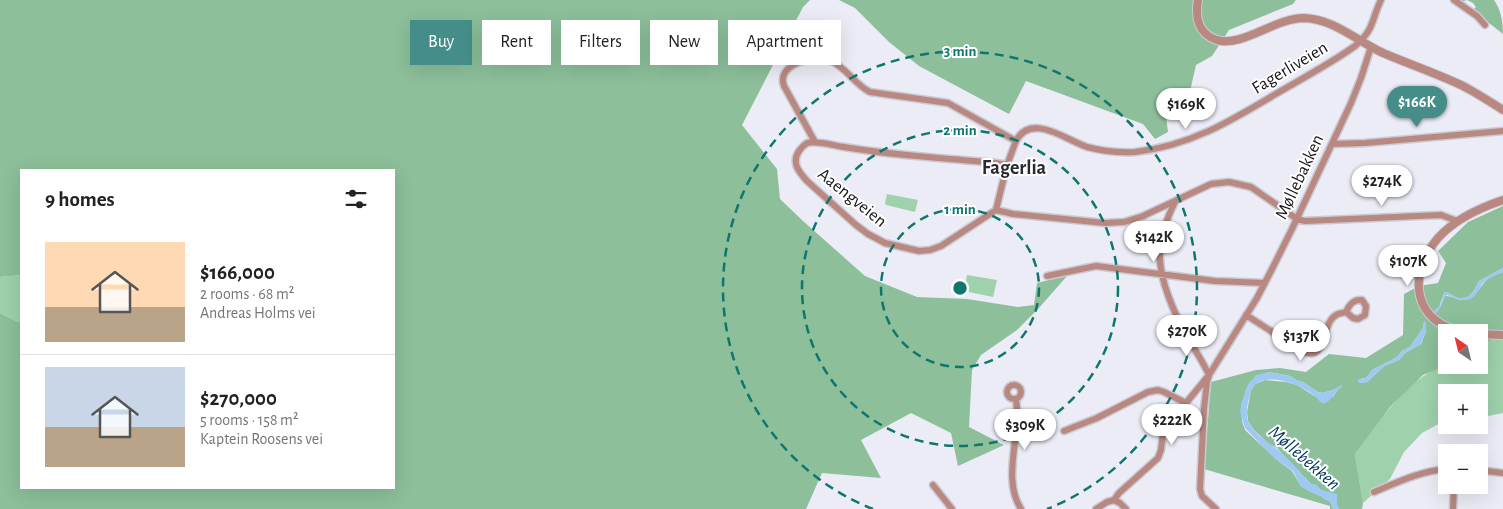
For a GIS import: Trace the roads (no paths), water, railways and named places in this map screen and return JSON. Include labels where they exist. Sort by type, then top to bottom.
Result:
[{"type":"street","points":[[1198,0],[1196,15],[1200,26],[1207,35],[1217,40],[1233,41],[1289,20],[1304,18],[1317,20],[1331,24],[1371,47],[1462,85],[1503,110]]},
{"type":"street","points":[[1360,41],[1372,26],[1381,0]]},
{"type":"street","points":[[1454,0],[1486,24]]},
{"type":"street","name":"Fagerliveien","points":[[1016,141],[1026,131],[1037,128],[1050,130],[1088,147],[1113,152],[1136,152],[1178,143],[1213,130],[1241,115],[1346,52],[1360,41]]},
{"type":"street","name":"Møllebakken","points":[[1096,509],[1114,500],[1119,493],[1158,458],[1161,450],[1164,424],[1186,403],[1209,375],[1246,315],[1265,283],[1332,144],[1361,78],[1371,47]]},
{"type":"street","points":[[1007,166],[996,163],[894,154],[814,142],[784,86],[783,77],[788,67],[795,63],[821,58],[826,59],[836,63],[870,92],[948,104],[1016,141],[1007,166],[996,210],[1012,214],[1118,223],[1143,216],[1211,184],[1234,182],[1246,185],[1297,219],[1305,221],[1441,215],[1457,221]]},
{"type":"street","points":[[1332,144],[1503,131]]},
{"type":"street","name":"Aaengveien","points":[[814,142],[807,143],[798,153],[797,170],[856,225],[879,240],[918,251],[930,250],[941,246],[996,210]]},
{"type":"street","points":[[1442,324],[1435,320],[1423,306],[1419,291],[1419,278],[1429,250],[1438,238],[1457,221],[1503,200]]},
{"type":"street","points":[[1175,202],[1164,226],[1160,254],[1163,275],[1180,321],[1209,375],[1205,392],[1200,489],[1202,496],[1216,509]]},
{"type":"street","points":[[1048,276],[1096,266],[1215,281],[1265,283]]},
{"type":"street","points":[[1246,315],[1302,351],[1312,354],[1320,349],[1330,321],[1337,314],[1346,312]]},
{"type":"street","points":[[1488,334],[1503,335]]},
{"type":"street","points":[[1064,431],[1083,424],[1148,392],[1158,390],[1186,403]]},
{"type":"street","points":[[1016,399],[1017,422],[1013,489],[1016,501],[1021,509]]},
{"type":"street","points":[[1374,492],[1409,477],[1438,470]]},
{"type":"street","points":[[1488,471],[1503,473]]},
{"type":"street","points":[[933,484],[952,509]]},
{"type":"street","points":[[1453,509],[1454,494]]},
{"type":"street","points":[[1114,500],[1126,509]]},
{"type":"water","points":[[1503,268],[1503,272],[1484,282],[1477,293],[1470,299],[1462,300],[1447,295],[1438,311],[1436,313],[1434,311],[1441,304],[1444,293],[1446,292],[1459,298],[1468,297],[1479,281]]},
{"type":"water","points":[[1424,321],[1426,323],[1426,331],[1420,345],[1405,353],[1399,360],[1384,366],[1368,382],[1359,383],[1357,380],[1366,378],[1372,370],[1397,357],[1402,351],[1410,347],[1423,328]]},
{"type":"water","points":[[1268,372],[1290,376],[1322,393],[1333,390],[1341,385],[1342,387],[1332,398],[1323,404],[1314,395],[1288,382],[1278,380],[1260,381],[1254,386],[1250,394],[1247,411],[1248,421],[1254,430],[1287,457],[1310,483],[1317,485],[1321,490],[1337,494],[1339,509],[1333,509],[1330,501],[1301,486],[1293,471],[1272,456],[1245,428],[1240,412],[1247,386],[1256,375]]},
{"type":"district","name":"Fagerlia","points":[[1014,168]]},
{"type":"water label","name":"Møllebekken","points":[[1304,458]]}]
